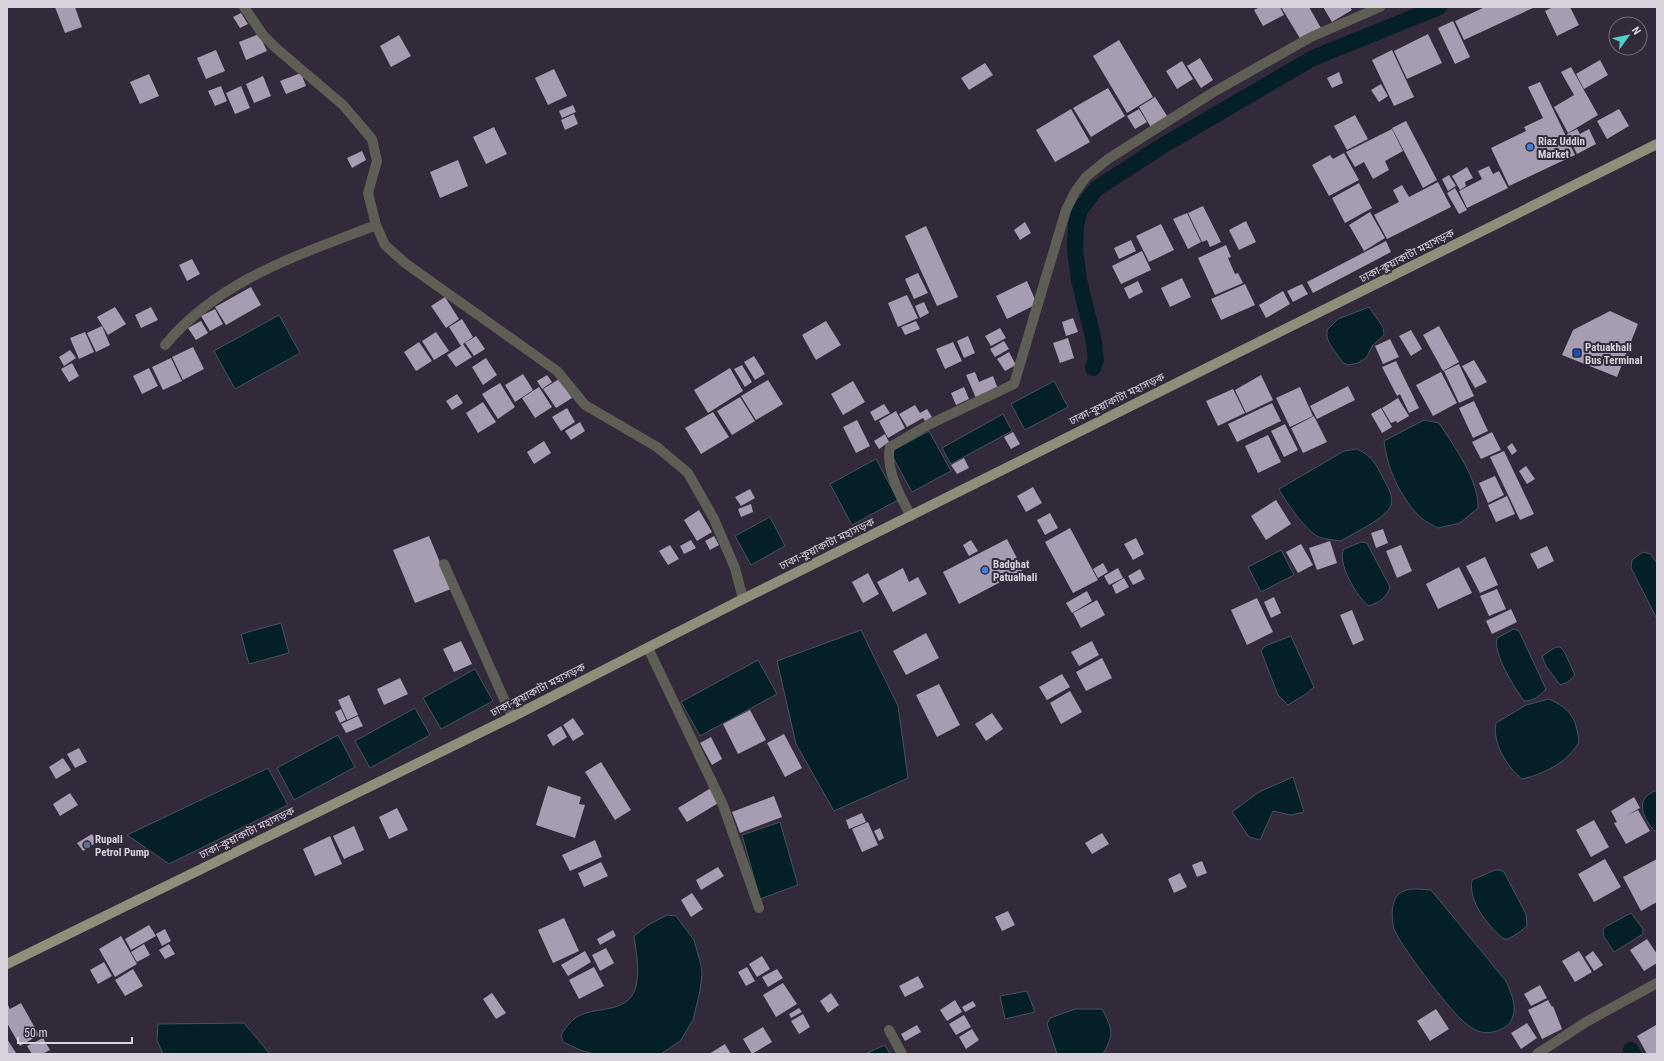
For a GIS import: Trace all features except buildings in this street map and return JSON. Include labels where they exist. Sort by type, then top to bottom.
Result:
[{"type":"main road","name":"ঢাকা-কুয়াকাটা মহাসড়ক","points":[[7,964],[512,717],[744,599],[1657,144]]},
{"type":"street","points":[[244,7],[263,35],[343,106],[372,139],[377,162],[368,193],[376,225],[385,245],[405,263],[557,371],[585,405],[657,447],[688,473],[714,520],[735,568],[744,599]]},
{"type":"street","points":[[1353,7],[1358,16]]},
{"type":"street","points":[[912,516],[897,490],[890,459],[890,447],[926,426],[1014,384],[1066,210],[1075,192],[1086,177],[1108,160],[1212,93],[1311,37],[1380,7]]},
{"type":"street","points":[[165,345],[180,326],[208,304],[260,272],[273,265],[376,225]]},
{"type":"street","points":[[444,564],[512,717]]},
{"type":"street","points":[[648,648],[723,805],[759,908]]},
{"type":"street","points":[[1537,1054],[1586,1022],[1657,983]]},
{"type":"street","points":[[889,1030],[902,1054]]},
{"type":"water","points":[[1369,307],[1383,327],[1384,335],[1372,346],[1367,357],[1358,363],[1348,365],[1343,363],[1329,343],[1327,330],[1338,319]]},
{"type":"water","points":[[279,315],[300,353],[235,389],[214,351]]},
{"type":"water","points":[[1054,381],[1068,407],[1025,430],[1011,404]]},
{"type":"water","points":[[1003,414],[1012,431],[951,464],[942,448]]},
{"type":"water","points":[[1424,420],[1439,423],[1452,442],[1470,475],[1474,486],[1478,508],[1460,523],[1438,528],[1420,517],[1406,500],[1391,472],[1384,441]]},
{"type":"water","points":[[929,431],[951,471],[912,492],[890,452]]},
{"type":"water","points":[[1357,449],[1370,458],[1376,465],[1390,491],[1392,498],[1391,505],[1383,515],[1341,541],[1319,537],[1301,521],[1279,489],[1344,451]]},
{"type":"water","points":[[876,459],[898,500],[852,525],[830,484]]},
{"type":"water","points":[[770,517],[785,546],[751,565],[735,536]]},
{"type":"water","points":[[1361,542],[1367,543],[1390,587],[1387,594],[1382,599],[1369,606],[1364,602],[1349,579],[1345,570],[1342,555],[1344,549]]},
{"type":"water","points":[[1281,550],[1294,575],[1261,592],[1248,567]]},
{"type":"water","points":[[1643,552],[1650,554],[1657,563],[1657,619],[1631,568],[1632,560]]},
{"type":"water","points":[[281,623],[289,653],[249,664],[241,634]]},
{"type":"water","points":[[1514,629],[1519,631],[1546,689],[1536,698],[1527,701],[1524,701],[1515,688],[1498,653],[1497,638]]},
{"type":"water","points":[[861,630],[898,706],[908,778],[834,811],[796,744],[777,661]]},
{"type":"water","points":[[1291,636],[1314,687],[1306,694],[1288,705],[1278,695],[1261,651],[1265,646]]},
{"type":"water","points":[[1556,647],[1560,647],[1564,651],[1575,675],[1568,682],[1560,685],[1546,666],[1542,656]]},
{"type":"water","points":[[758,660],[777,694],[700,736],[681,702]]},
{"type":"water","points":[[475,669],[493,701],[441,729],[423,698]]},
{"type":"water","points":[[1549,699],[1563,707],[1571,715],[1574,720],[1579,742],[1569,756],[1555,766],[1539,774],[1522,779],[1511,768],[1502,754],[1496,738],[1496,723],[1526,705]]},
{"type":"water","points":[[415,708],[430,735],[370,768],[355,741]]},
{"type":"water","points":[[338,735],[355,767],[294,800],[277,768]]},
{"type":"water","points":[[268,768],[288,805],[169,864],[127,835]]},
{"type":"water","points":[[1293,777],[1304,812],[1291,815],[1273,811],[1260,840],[1249,837],[1232,812],[1259,792]]},
{"type":"water","points":[[1654,791],[1657,791],[1657,831],[1655,831],[1646,820],[1642,805],[1647,796]]},
{"type":"water","points":[[780,822],[798,885],[760,899],[742,835]]},
{"type":"water","points":[[1495,870],[1504,872],[1526,914],[1527,926],[1508,939],[1504,939],[1498,934],[1480,913],[1473,897],[1472,880]]},
{"type":"water","points":[[1407,890],[1431,890],[1506,981],[1512,998],[1514,1012],[1511,1021],[1504,1028],[1488,1033],[1473,1029],[1464,1022],[1436,990],[1414,961],[1394,929],[1392,913],[1396,897]]},
{"type":"water","points":[[1631,913],[1643,929],[1643,934],[1614,952],[1604,937],[1603,930],[1605,927]]},
{"type":"water","points":[[667,915],[676,916],[694,940],[701,965],[702,974],[700,991],[693,1020],[681,1040],[661,1054],[594,1054],[580,1050],[563,1042],[561,1035],[573,1020],[583,1014],[622,1004],[633,994],[638,974],[634,936],[648,925]]},
{"type":"water","points":[[1027,991],[1035,1012],[1005,1019],[1000,996]]},
{"type":"water","points":[[1075,1009],[1102,1009],[1111,1032],[1103,1054],[1057,1054],[1047,1024],[1050,1018]]},
{"type":"water","points":[[244,1023],[270,1054],[163,1054],[157,1040],[158,1024]]},
{"type":"water","points":[[885,1045],[890,1054],[865,1054]]},
{"type":"waterway","points":[[1093,368],[1096,359],[1093,337],[1079,280],[1075,250],[1076,225],[1080,210],[1096,189],[1162,146],[1313,58],[1439,7]]},
{"type":"waterway","points":[[1631,1050],[1633,1054]]},
{"type":"place","name":"Riaz Uddin Market","points":[[1530,147]]},
{"type":"place","name":"Patuakhali Bus Terminal","points":[[1577,353]]},
{"type":"place","name":"Badghat Patualhali","points":[[985,570]]},
{"type":"place","name":"Rupali Petrol Pump","points":[[87,845]]}]
